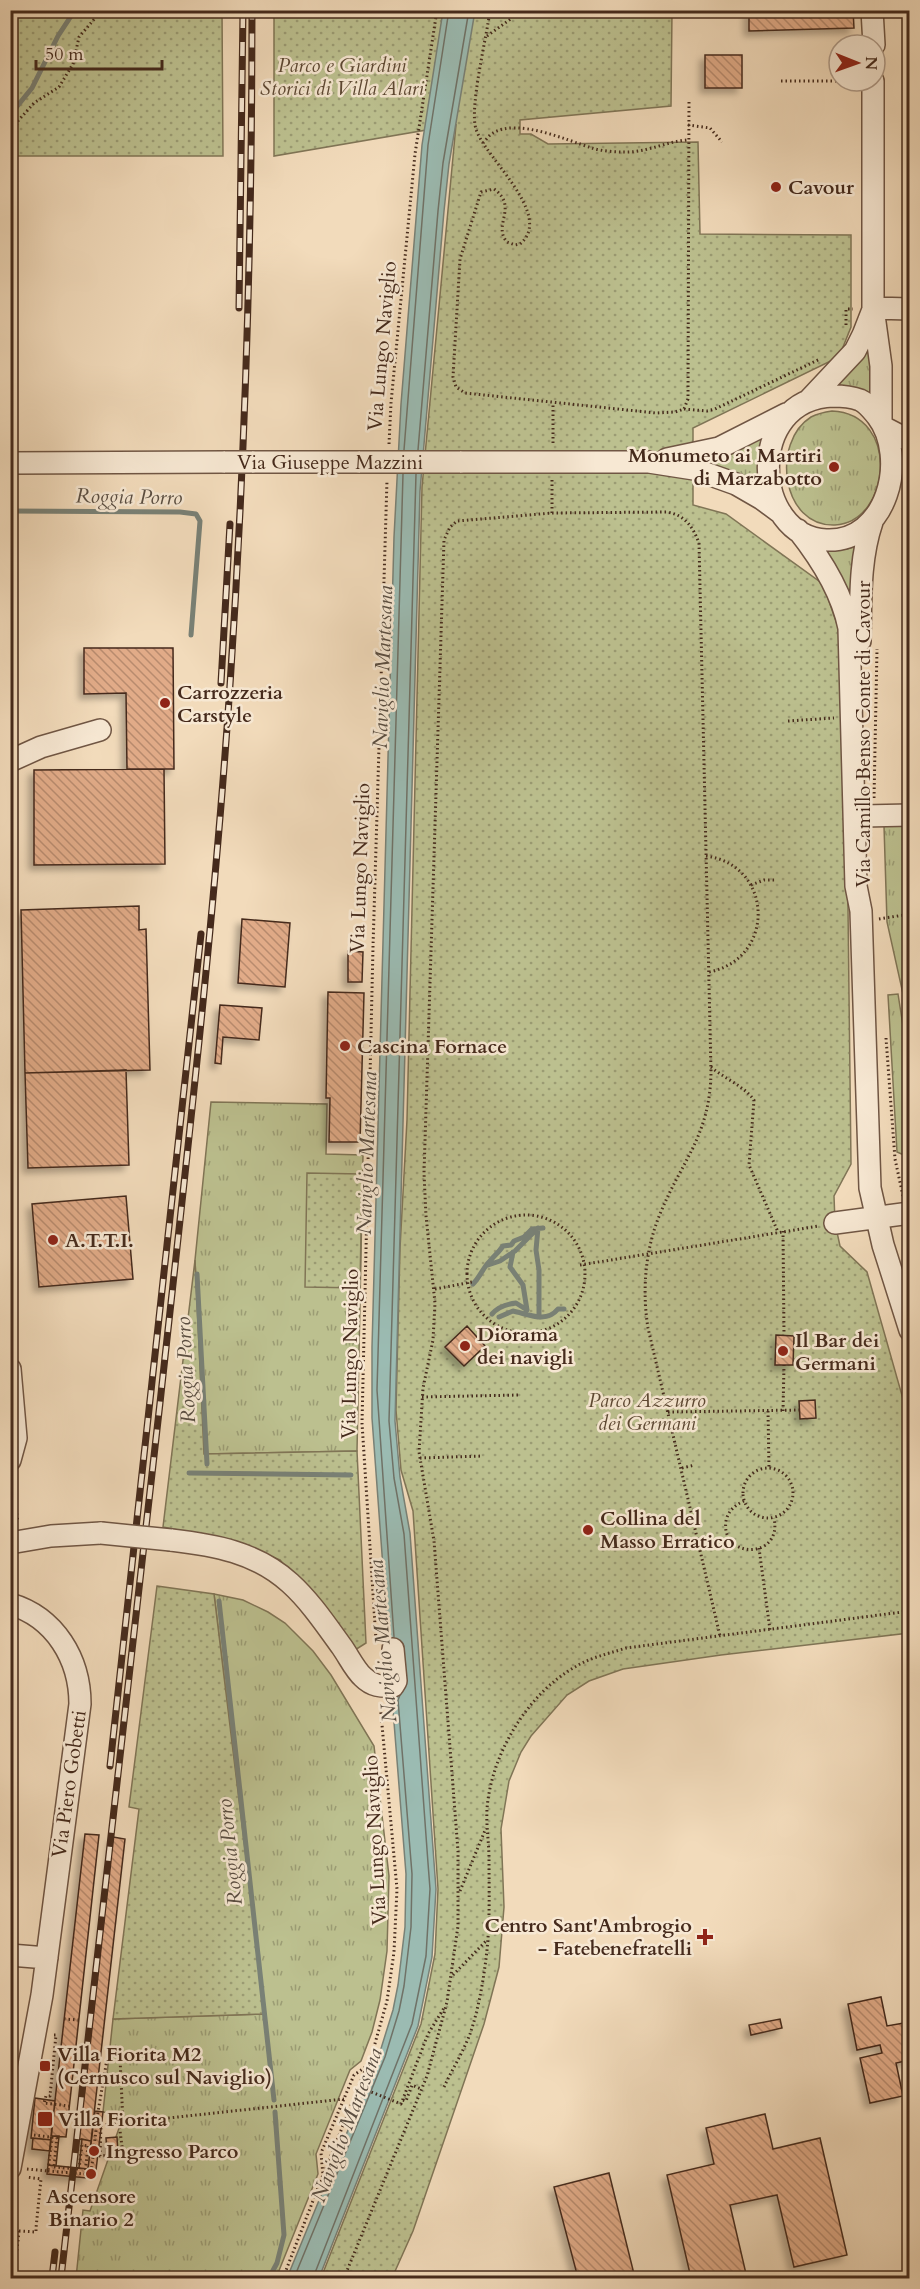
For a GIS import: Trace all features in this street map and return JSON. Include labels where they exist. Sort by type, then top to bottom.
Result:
[{"type":"street","points":[[872,10],[873,33]]},
{"type":"street","points":[[873,93],[873,308],[881,366],[883,425],[892,453],[891,473],[888,494],[872,522],[857,533],[837,540],[811,538],[791,523],[770,485],[769,457],[775,431],[790,412],[809,399],[855,351],[873,308]]},
{"type":"street","points":[[873,308],[909,309]]},
{"type":"street","points":[[809,399],[833,396],[859,400],[871,409],[883,425],[909,441]]},
{"type":"street","name":"Via Giuseppe Mazzini","points":[[649,462],[719,447],[790,412]]},
{"type":"street","name":"Via Giuseppe Mazzini","points":[[12,463],[649,462],[694,469],[725,478],[762,499],[791,523]]},
{"type":"street","name":"Via Camillo Benso Conte di Cavour","points":[[872,522],[866,539],[863,562],[859,654],[869,816],[865,886],[869,915],[870,1188],[896,1215],[908,1322]]},
{"type":"street","name":"Via Camillo Benso Conte di Cavour","points":[[791,523],[813,549],[830,578],[844,607],[849,628],[856,886],[869,915]]},
{"type":"street","points":[[10,760],[41,747],[100,730]]},
{"type":"street","points":[[869,816],[909,815]]},
{"type":"street","points":[[835,1223],[896,1215]]},
{"type":"street","points":[[10,1369],[16,1438],[10,1460]]},
{"type":"street","points":[[16,1542],[61,1535],[101,1533],[212,1545],[234,1550],[262,1564],[290,1583],[325,1623],[363,1677],[379,1687],[393,1686],[396,1681],[384,1646]]},
{"type":"street","name":"Via Piero Gobetti","points":[[10,1604],[33,1614],[56,1635],[71,1658],[79,1684],[80,1714],[69,1779],[42,1995],[15,2172]]},
{"type":"street","points":[[10,1955],[46,1958]]},
{"type":"path","points":[[10,179],[17,122],[34,103],[59,87],[73,64],[79,38],[102,10]]},
{"type":"path","name":"Via Lungo Naviglio","points":[[389,447],[392,391],[415,154],[437,10]]},
{"type":"path","points":[[490,10],[474,112],[476,129],[483,143],[514,184],[524,204],[529,229],[526,238],[520,244],[507,242],[502,232],[506,212],[503,197],[494,189],[482,192],[460,259],[454,382],[459,390],[472,394],[656,412],[675,412],[684,409],[707,411],[824,357]]},
{"type":"path","points":[[487,36],[512,18],[515,10]]},
{"type":"path","points":[[781,81],[827,81]]},
{"type":"path","points":[[684,409],[688,399],[689,102]]},
{"type":"path","points":[[688,125],[710,128],[722,142]]},
{"type":"path","points":[[483,143],[493,133],[508,129],[531,129],[553,134],[594,149],[625,152],[651,149],[688,140]]},
{"type":"path","points":[[846,334],[846,309],[850,309]]},
{"type":"path","points":[[10,382],[12,463]]},
{"type":"path","points":[[552,451],[553,403]]},
{"type":"path","points":[[552,473],[552,513]]},
{"type":"path","name":"Via Lungo Naviglio","points":[[384,1646],[362,1423],[388,479]]},
{"type":"path","points":[[344,2278],[427,2076],[447,2002],[458,1935],[458,1851],[434,1541],[420,1458],[423,1380],[435,1330],[424,1173],[444,540],[450,527],[457,521],[552,513],[667,512],[679,515],[686,520],[695,533],[701,555],[710,1100],[703,1128],[694,1149],[663,1207],[648,1255],[645,1313],[720,1636]]},
{"type":"path","points":[[869,816],[877,642]]},
{"type":"path","points":[[788,721],[842,718]]},
{"type":"path","points":[[706,856],[733,866],[751,885],[759,911],[753,940],[736,961],[709,972]]},
{"type":"path","points":[[751,885],[764,880],[776,880]]},
{"type":"path","points":[[869,915],[909,914]]},
{"type":"path","points":[[885,1035],[895,1159],[896,1215]]},
{"type":"path","points":[[711,1067],[723,1078],[748,1092],[754,1100],[749,1165],[777,1232]]},
{"type":"path","points":[[517,1216],[537,1216],[559,1225],[575,1242],[582,1265],[583,1288],[573,1309],[556,1325],[533,1333],[513,1332],[501,1327],[489,1320],[474,1302],[468,1262],[480,1238],[495,1224],[517,1216]]},
{"type":"path","points":[[582,1265],[835,1223]]},
{"type":"path","points":[[783,1231],[784,1334]]},
{"type":"path","points":[[434,1290],[470,1282]]},
{"type":"path","points":[[783,1410],[784,1365]]},
{"type":"path","points":[[422,1397],[518,1395]]},
{"type":"path","points":[[668,1412],[800,1410]]},
{"type":"path","points":[[768,1411],[769,1468]]},
{"type":"path","points":[[420,1458],[483,1456]]},
{"type":"path","points":[[681,1468],[694,1465]]},
{"type":"path","points":[[769,1468],[784,1473],[792,1482],[794,1489],[793,1501],[789,1508],[785,1513],[774,1518],[757,1516],[749,1510],[744,1501],[743,1490],[748,1478],[758,1470],[769,1468]]},
{"type":"path","points":[[10,1474],[16,1542]]},
{"type":"path","points":[[744,1501],[729,1513],[726,1523],[731,1541],[739,1548],[747,1550],[767,1544],[775,1529],[774,1518]]},
{"type":"path","points":[[759,1548],[770,1630]]},
{"type":"path","points":[[444,2087],[473,2023],[483,1975],[489,1894],[487,1826],[490,1788],[502,1750],[531,1706],[555,1681],[573,1668],[607,1653],[626,1648],[909,1611]]},
{"type":"path","name":"Via Lungo Naviglio","points":[[284,2278],[323,2175],[321,2153],[354,2075],[367,2066],[379,2034],[387,2001],[397,1913],[396,1876],[379,1687]]},
{"type":"path","points":[[459,1893],[487,1826]]},
{"type":"path","points":[[452,1977],[487,1940]]},
{"type":"path","points":[[10,1979],[15,1980],[10,2043]]},
{"type":"path","points":[[402,2102],[428,2034],[447,2002]]},
{"type":"path","points":[[64,2019],[79,2020]]},
{"type":"path","points":[[48,2058],[51,2035],[56,2035],[50,2096],[46,2096],[44,2103],[69,2106]]},
{"type":"path","points":[[54,2137],[48,2172],[91,2174],[107,2059],[111,2053],[117,2054],[120,2058],[123,2154],[100,2156],[101,2125]]},
{"type":"path","points":[[323,2175],[367,2066]]},
{"type":"path","points":[[359,2087],[402,2102],[406,2101],[412,2085],[421,2090]]},
{"type":"path","points":[[46,2088],[46,2096]]},
{"type":"path","points":[[81,2123],[101,2125],[344,2099]]},
{"type":"path","points":[[33,2135],[57,2138],[54,2167],[79,2169],[82,2145],[101,2148]]},
{"type":"path","points":[[85,2174],[86,2140]]},
{"type":"path","points":[[10,2230],[36,2232],[41,2179],[15,2172]]},
{"type":"path","points":[[14,2278],[19,2231]]},
{"type":"green space","name":"Parco e Giardini Storici di Villa Alari","points":[[10,11],[222,11],[223,156],[11,156]]},
{"type":"green space","name":"Parco Azzurro dei Germani","points":[[274,11],[672,11],[671,106],[520,120],[520,134],[531,134],[548,144],[698,142],[700,234],[851,235],[851,327],[839,357],[693,428],[693,505],[726,514],[823,584],[839,630],[848,908],[851,1164],[834,1196],[835,1223],[840,1246],[867,1272],[903,1399],[909,1401],[909,1633],[623,1669],[589,1681],[567,1695],[531,1736],[521,1752],[509,1781],[501,1829],[504,1907],[499,1967],[484,2024],[413,2231],[392,2278],[321,2278],[421,2024],[435,1954],[438,1889],[413,1511],[401,1470],[396,1410],[400,1248],[407,1120],[422,487],[456,125],[274,156]]},
{"type":"green space","points":[[872,336],[877,398],[856,388],[837,385],[861,358]]},
{"type":"green space","points":[[832,411],[854,417],[869,430],[878,448],[880,468],[877,488],[868,506],[854,519],[835,525],[817,522],[803,512],[793,498],[788,481],[787,463],[790,445],[798,429],[811,417]]},
{"type":"green space","points":[[764,436],[763,491],[698,461]]},
{"type":"green space","points":[[857,546],[857,616],[825,550]]},
{"type":"green space","points":[[884,826],[909,826],[909,865],[905,866],[910,897],[909,1021],[887,922]]},
{"type":"green space","points":[[898,994],[910,1070],[910,1147],[906,1156],[897,1152],[888,995]]},
{"type":"green space","points":[[211,1102],[327,1104],[326,1154],[363,1155],[357,1451],[204,1454],[195,1260]]},
{"type":"green space","points":[[307,1173],[362,1174],[360,1288],[305,1287]]},
{"type":"green space","points":[[195,1260],[204,1454],[357,1451],[366,1643],[355,1650],[280,1560],[229,1540],[163,1527]]},
{"type":"green space","points":[[157,1586],[214,1594],[265,2014],[113,2019],[139,1809],[129,1807]]},
{"type":"green space","points":[[214,1594],[243,1600],[285,1623],[313,1651],[331,1675],[374,1746],[389,1876],[387,1951],[380,2000],[372,2032],[361,2061],[350,2070],[316,2154],[318,2174],[276,2278],[76,2278],[83,2210],[90,2211],[124,2114],[103,2112],[113,2019],[265,2014]]},
{"type":"water","points":[[443,11],[475,11],[449,164],[420,491],[395,1421],[400,1477],[410,1533],[436,1889],[432,1957],[418,2026],[319,2278],[287,2278],[379,2055],[393,2010],[405,1927],[406,1874],[392,1697],[401,1684],[389,1649],[372,1418],[372,1347],[394,537],[401,404],[422,145]]},
{"type":"building","points":[[749,10],[853,10],[854,28],[749,31]]},
{"type":"building","points":[[705,55],[742,55],[742,88],[705,88]]},
{"type":"building","points":[[84,648],[173,648],[174,769],[127,769],[126,693],[84,694]]},
{"type":"building","points":[[164,769],[165,864],[34,865],[34,770]]},
{"type":"building","points":[[139,906],[139,930],[146,929],[150,1070],[25,1073],[21,910]]},
{"type":"building","points":[[242,919],[290,923],[285,987],[238,983]]},
{"type":"building","points":[[348,951],[363,952],[362,982],[348,982]]},
{"type":"building","name":"Cascina Fornace","points":[[328,992],[364,993],[360,1142],[329,1142],[330,1098],[326,1098]]},
{"type":"building","points":[[220,1005],[262,1008],[259,1040],[223,1037],[221,1064],[215,1063]]},
{"type":"building","points":[[126,1070],[129,1165],[28,1168],[25,1073]]},
{"type":"building","points":[[126,1196],[133,1279],[39,1287],[32,1204]]},
{"type":"building","name":"Diorama dei navigli","points":[[467,1326],[485,1346],[464,1366],[445,1347]]},
{"type":"building","points":[[776,1335],[794,1336],[793,1365],[775,1365]]},
{"type":"building","points":[[815,1400],[816,1418],[800,1419],[799,1401]]},
{"type":"building","points":[[85,1834],[99,1835],[66,2137],[51,2136]]},
{"type":"building","points":[[113,1837],[125,1839],[91,2141],[79,2139]]},
{"type":"building","points":[[881,1997],[887,2026],[910,2022],[910,2060],[896,2063],[903,2096],[870,2103],[860,2058],[882,2053],[880,2045],[857,2050],[848,2004]]},
{"type":"building","points":[[780,2019],[782,2028],[751,2035],[749,2025]]},
{"type":"building","points":[[35,2098],[55,2101],[51,2140],[31,2138]]},
{"type":"building","name":"Ingresso Parco","points":[[95,2111],[103,2112],[96,2170],[88,2169]]},
{"type":"building","points":[[765,2114],[773,2149],[820,2138],[847,2255],[794,2267],[777,2195],[730,2205],[747,2278],[691,2278],[667,2175],[714,2164],[706,2128]]},
{"type":"building","points":[[51,2136],[59,2136],[56,2166],[48,2165]]},
{"type":"building","points":[[117,2137],[118,2153],[107,2153],[106,2138]]},
{"type":"building","points":[[33,2138],[51,2140],[50,2151],[32,2149]]},
{"type":"building","points":[[82,2139],[91,2141],[88,2169],[79,2168]]},
{"type":"building","points":[[48,2165],[88,2169],[87,2178],[47,2174]]},
{"type":"building","points":[[609,2173],[635,2278],[578,2278],[554,2187]]},
{"type":"waterway","points":[[10,115],[32,88],[58,36],[75,10]]},
{"type":"waterway","name":"Roggia Porro","points":[[10,511],[196,514],[200,521],[191,635]]},
{"type":"waterway","points":[[538,1228],[536,1250],[539,1270],[540,1317]]},
{"type":"waterway","points":[[473,1284],[503,1246],[511,1245],[532,1229],[543,1228]]},
{"type":"waterway","points":[[488,1265],[500,1261],[515,1251],[537,1229]]},
{"type":"waterway","points":[[513,1252],[510,1267],[523,1285],[527,1310]]},
{"type":"waterway","name":"Roggia Porro","points":[[197,1274],[207,1464]]},
{"type":"waterway","points":[[492,1314],[503,1306],[516,1303],[527,1310]]},
{"type":"waterway","points":[[499,1317],[513,1311],[542,1317],[553,1314],[558,1309],[564,1309]]},
{"type":"waterway","points":[[189,1473],[351,1475]]},
{"type":"waterway","name":"Roggia Porro","points":[[219,1601],[274,2100]]},
{"type":"waterway","name":"Roggia Porro","points":[[269,2278],[277,2263],[284,2235],[275,2112]]},
{"type":"railway","points":[[239,308],[243,10]]},
{"type":"railway","points":[[61,2278],[160,1403],[216,865],[230,685],[244,433],[251,179],[252,10]]},
{"type":"railway","points":[[221,683],[230,524]]},
{"type":"railway","points":[[110,1766],[201,934]]},
{"type":"railway","points":[[52,2278],[55,2252]]},
{"type":"place","name":"Cavour","points":[[776,187]]},
{"type":"place","name":"Monumeto ai Martiri di Marzabotto","points":[[834,467]]},
{"type":"place","name":"Carrozzeria Carstyle","points":[[165,703]]},
{"type":"place","name":"Cascina Fornace","points":[[345,1046]]},
{"type":"place","name":"A.T.T.I.","points":[[53,1240]]},
{"type":"place","name":"Diorama dei navigli","points":[[465,1346]]},
{"type":"place","name":"Il Bar dei Germani","points":[[783,1351]]},
{"type":"place","name":"Collina del Masso Erratico","points":[[588,1530]]},
{"type":"place","name":"Centro Sant'Ambrogio - Fatebenefratelli","points":[[705,1937]]},
{"type":"place","name":"Villa Fiorita M2 (Cernusco sul Naviglio)","points":[[45,2066]]},
{"type":"place","name":"Villa Fiorita","points":[[45,2119]]},
{"type":"place","name":"Ingresso Parco","points":[[94,2151]]},
{"type":"place","name":"Ascensore Binario 2","points":[[91,2174]]},
{"type":"water label","name":"Naviglio Martesana","points":[[383,667]]},
{"type":"water label","name":"Naviglio Martesana","points":[[367,1153]]},
{"type":"water label","name":"Naviglio Martesana","points":[[383,1641]]},
{"type":"water label","name":"Naviglio Martesana","points":[[347,2125]]}]
